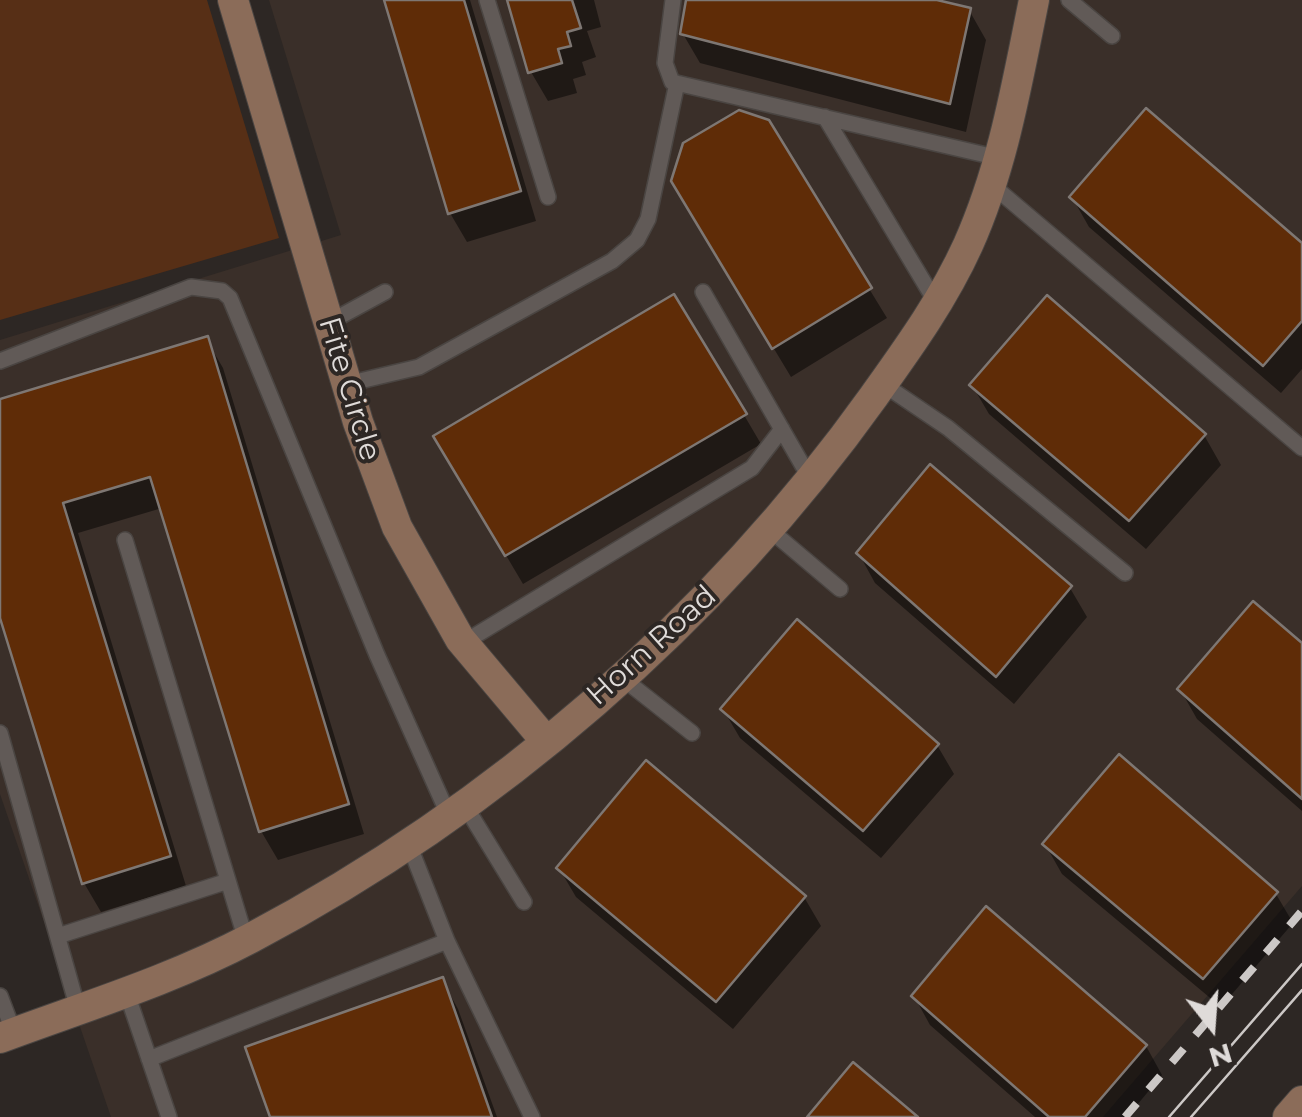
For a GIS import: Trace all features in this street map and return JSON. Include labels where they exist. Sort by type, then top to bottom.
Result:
[{"type":"street","name":"Fite Circle","points":[[232,0],[347,384],[397,527],[463,643],[545,740]]},
{"type":"street","name":"Horn Road","points":[[7,1035],[246,940],[408,842],[457,810],[545,740],[720,586],[811,480],[937,304],[996,172],[1034,0]]},
{"type":"street","points":[[1288,1117],[1302,1101]]},
{"type":"lane","points":[[487,0],[548,197]]},
{"type":"lane","points":[[672,0],[664,63],[672,82],[826,117],[996,172],[1302,448]]},
{"type":"lane","points":[[1069,0],[1112,36]]},
{"type":"lane","points":[[347,384],[419,367],[612,261],[637,240],[656,190],[677,82]]},
{"type":"lane","points":[[826,117],[937,304]]},
{"type":"lane","points":[[0,360],[191,288],[222,291],[230,298],[377,655],[457,810],[524,902]]},
{"type":"lane","points":[[328,323],[386,292]]},
{"type":"lane","points":[[702,292],[811,480]]},
{"type":"lane","points":[[882,384],[948,428],[1125,573]]},
{"type":"lane","points":[[463,643],[752,468],[782,430]]},
{"type":"lane","points":[[769,529],[840,590]]},
{"type":"lane","points":[[125,540],[246,940]]},
{"type":"lane","points":[[621,677],[692,732]]},
{"type":"lane","points":[[0,733],[78,1009]]},
{"type":"lane","points":[[408,842],[447,941],[532,1117]]},
{"type":"lane","points":[[58,936],[228,882]]},
{"type":"lane","points":[[149,1060],[447,941]]},
{"type":"lane","points":[[126,990],[169,1117]]},
{"type":"lane","points":[[0,996],[7,1035]]},
{"type":"shaded area","points":[[0,0],[207,0],[279,238],[0,320]]},
{"type":"shaded area","points":[[269,0],[1302,0],[1302,886],[1103,1117],[111,1117],[0,794],[0,340],[341,235]]},
{"type":"building","points":[[384,0],[464,0],[521,191],[448,214]]},
{"type":"building","points":[[507,0],[572,0],[581,28],[567,32],[571,46],[558,49],[562,63],[528,73]]},
{"type":"building","points":[[686,0],[937,0],[971,8],[950,104],[680,34]]},
{"type":"building","points":[[1146,108],[1302,243],[1302,321],[1263,366],[1069,197]]},
{"type":"building","points":[[739,110],[769,120],[872,288],[772,349],[671,181],[683,143]]},
{"type":"building","points":[[674,294],[747,414],[505,556],[433,436]]},
{"type":"building","points":[[1047,295],[1206,434],[1129,521],[969,385]]},
{"type":"building","points":[[208,336],[349,804],[259,832],[150,477],[63,503],[171,856],[82,884],[0,618],[0,399]]},
{"type":"building","points":[[930,464],[1072,586],[996,677],[856,553]]},
{"type":"building","points":[[1253,601],[1302,643],[1302,799],[1177,689]]},
{"type":"building","points":[[797,619],[939,744],[863,831],[720,709]]},
{"type":"building","points":[[1119,754],[1278,892],[1203,979],[1042,844]]},
{"type":"building","points":[[646,760],[806,896],[716,1002],[556,868]]},
{"type":"building","points":[[986,906],[1147,1045],[1085,1117],[1049,1117],[911,996]]},
{"type":"building","points":[[443,977],[492,1117],[270,1117],[245,1047]]},
{"type":"building","points":[[853,1062],[918,1117],[807,1117]]},
{"type":"tram line","points":[[1169,1117],[1302,964]]},
{"type":"tram line","points":[[1191,1117],[1302,990]]},
{"type":"railway","points":[[1125,1117],[1302,911]]}]
